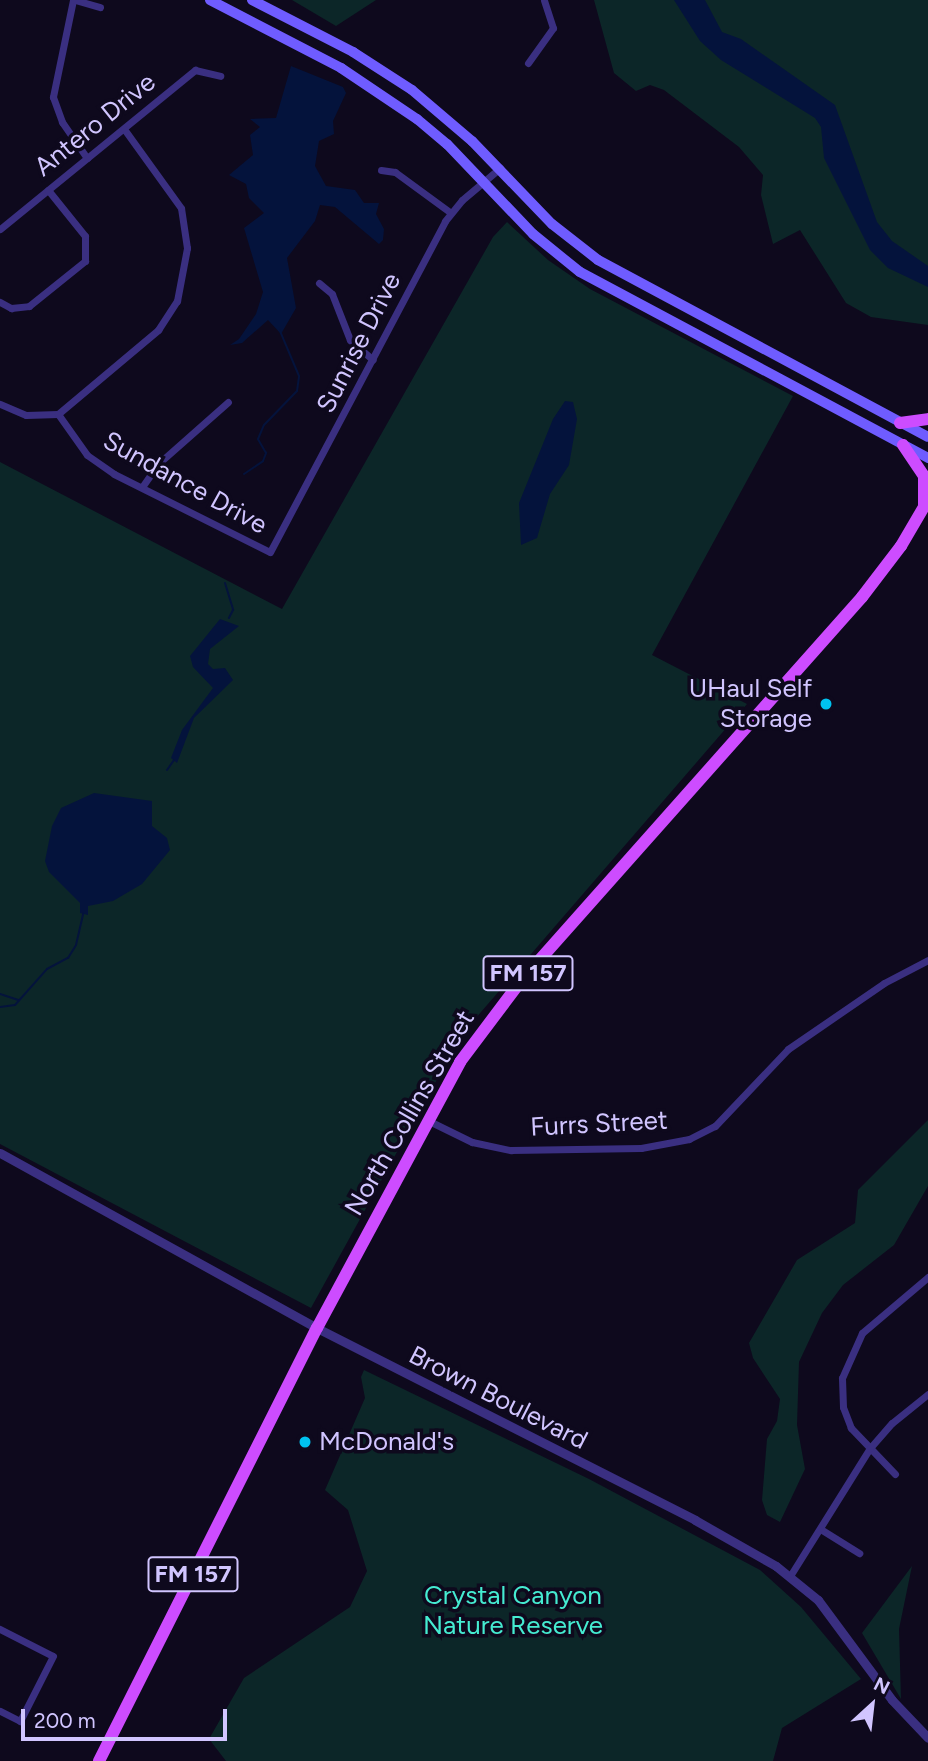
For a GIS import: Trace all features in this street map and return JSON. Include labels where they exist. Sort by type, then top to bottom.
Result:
[{"type":"main road","points":[[210,0],[378,91],[447,144],[533,234],[580,272],[928,458]]},
{"type":"main road","points":[[252,0],[353,52],[412,90],[500,168],[552,224],[598,260],[928,437]]},
{"type":"main road","points":[[801,391],[810,374]]},
{"type":"main road","points":[[900,422],[928,419]]},
{"type":"main road","points":[[903,445],[924,476],[926,506]]},
{"type":"main road","name":"North Collins Street","points":[[99,1761],[317,1328],[426,1119],[484,1025],[777,697],[887,566],[926,506]]},
{"type":"street","points":[[88,158],[62,122],[53,97],[74,0],[100,7]]},
{"type":"street","points":[[528,63],[553,28],[544,0]]},
{"type":"street","name":"Antero Drive","points":[[0,229],[195,70],[220,76]]},
{"type":"street","points":[[0,404],[26,415],[58,414],[158,330],[181,287],[187,248],[181,208],[124,129]]},
{"type":"street","name":"Sunrise Drive","points":[[271,551],[451,214],[500,168]]},
{"type":"street","points":[[382,170],[399,174],[451,214]]},
{"type":"street","points":[[0,302],[12,308],[29,306],[85,261],[85,236],[48,190]]},
{"type":"street","points":[[319,283],[331,294],[350,341],[373,360]]},
{"type":"street","points":[[142,487],[159,463],[228,402]]},
{"type":"street","name":"Sundance Drive","points":[[58,414],[87,455],[265,552],[271,551]]},
{"type":"street","name":"Furrs Street","points":[[426,1119],[472,1142],[511,1150],[641,1148],[689,1139],[715,1126],[788,1049],[884,983],[928,960]]},
{"type":"street","name":"Brown Boulevard","points":[[0,1153],[317,1328],[695,1520],[790,1576],[831,1615],[892,1700],[928,1738]]},
{"type":"street","points":[[895,1474],[851,1428],[843,1407],[842,1378],[848,1355],[870,1324],[928,1277]]},
{"type":"street","points":[[790,1576],[822,1530],[870,1448],[892,1423],[928,1394]]},
{"type":"street","points":[[822,1530],[859,1553]]},
{"type":"street","points":[[0,1629],[53,1656],[20,1721],[0,1711]]},
{"type":"green space","points":[[292,0],[376,0],[336,26]]},
{"type":"green space","points":[[594,0],[928,0],[928,325],[871,317],[846,303],[800,230],[773,244],[761,195],[763,175],[739,147],[664,90],[650,85],[636,91],[614,73]]},
{"type":"green space","points":[[507,222],[548,260],[590,289],[793,396],[652,655],[747,704],[462,1034],[311,1308],[0,1144],[0,462],[282,609],[493,237]]},
{"type":"green space","points":[[928,1120],[928,1186],[894,1245],[843,1285],[822,1313],[799,1362],[797,1425],[805,1469],[780,1522],[767,1515],[762,1500],[767,1439],[777,1421],[780,1399],[753,1358],[749,1343],[797,1260],[855,1223],[858,1190]]},
{"type":"green space","name":"Crystal Canyon Nature Reserve","points":[[364,1370],[589,1479],[760,1570],[801,1607],[861,1679],[782,1728],[773,1761],[226,1761],[209,1739],[244,1678],[350,1607],[367,1571],[348,1510],[325,1490],[365,1398],[361,1377]]},
{"type":"green space","points":[[912,1566],[899,1629],[901,1699],[862,1633]]},
{"type":"water","points":[[674,0],[705,0],[722,32],[741,39],[835,105],[877,222],[892,241],[928,266],[928,287],[888,268],[870,250],[824,158],[821,127],[815,118],[721,60],[700,41]]},
{"type":"water","points":[[291,66],[343,87],[346,93],[333,121],[334,134],[319,141],[315,166],[326,186],[355,190],[364,203],[379,203],[376,214],[384,229],[383,240],[379,244],[335,207],[320,205],[315,221],[287,258],[296,308],[281,334],[268,320],[242,343],[230,345],[239,339],[256,314],[263,292],[244,228],[264,213],[249,198],[246,184],[229,175],[253,155],[250,135],[260,127],[250,119],[276,118]]},
{"type":"water","points":[[565,401],[573,402],[577,419],[569,465],[550,494],[537,538],[521,545],[519,503],[553,419]]},
{"type":"water","points":[[220,619],[239,626],[210,649],[208,664],[213,669],[225,668],[233,680],[194,718],[177,763],[171,758],[182,730],[213,688],[193,667],[190,656]]},
{"type":"water","points":[[94,793],[152,801],[152,826],[167,838],[170,850],[142,884],[113,901],[88,906],[88,915],[80,913],[80,903],[49,872],[45,861],[52,826],[61,808]]},
{"type":"waterway","points":[[244,474],[263,461],[266,453],[258,439],[264,425],[297,391],[299,376],[280,331]]},
{"type":"waterway","points":[[225,583],[233,610],[229,618]]},
{"type":"waterway","points":[[167,770],[174,760]]},
{"type":"waterway","points":[[0,1007],[15,1005],[47,969],[68,958],[76,945],[83,914]]},
{"type":"waterway","points":[[0,994],[19,1000]]},
{"type":"place","name":"UHaul Self Storage","points":[[826,704]]},
{"type":"place","name":"McDonald's","points":[[305,1442]]}]
